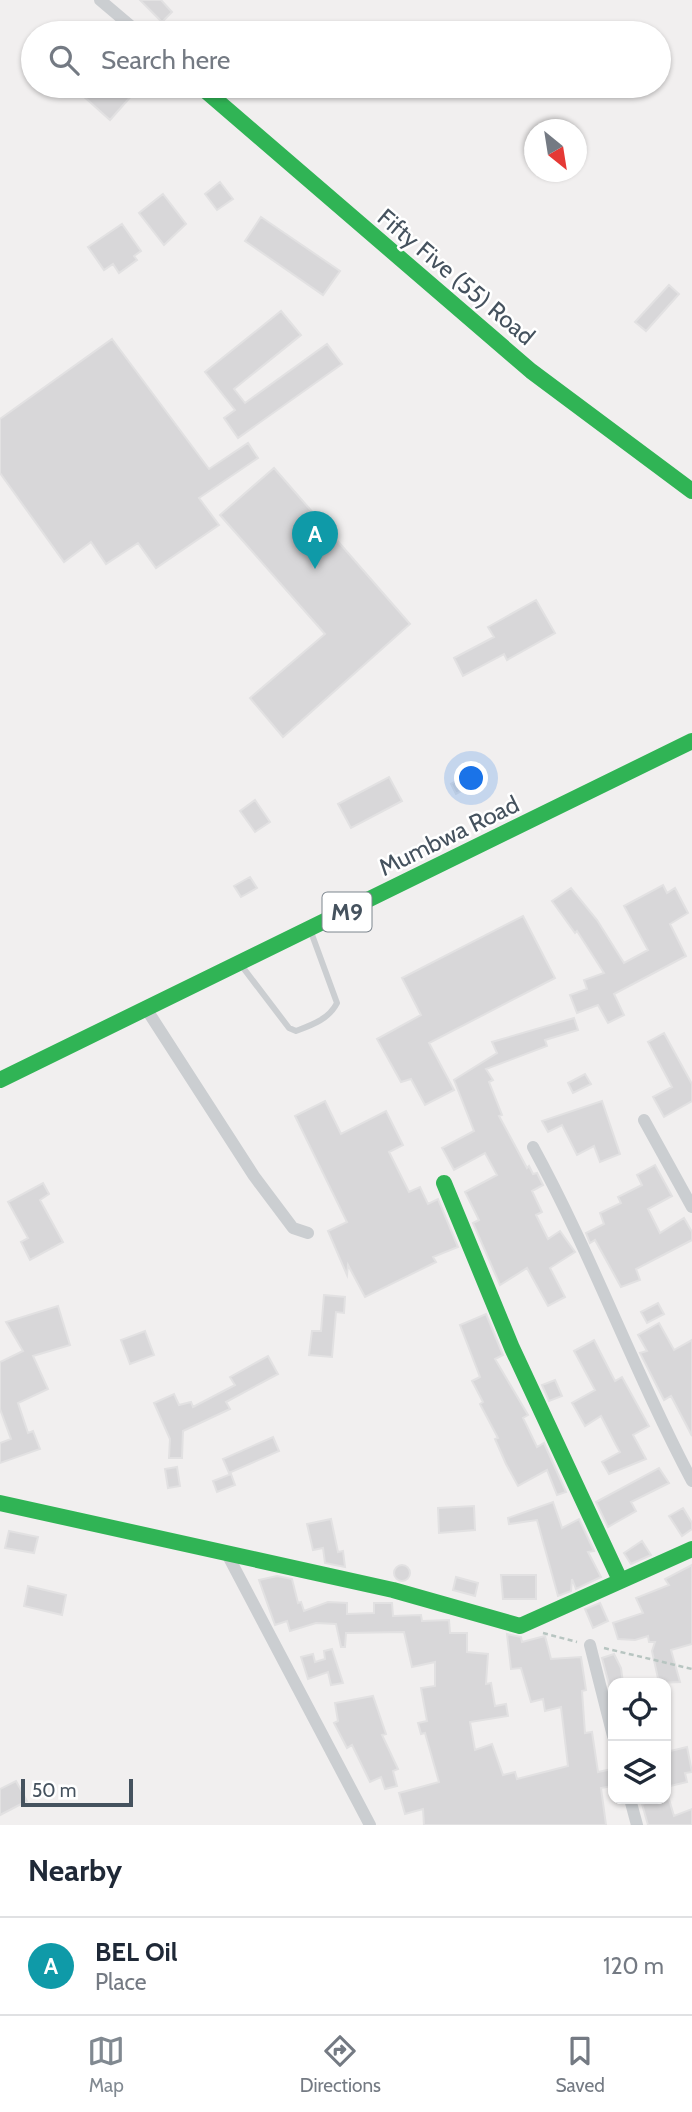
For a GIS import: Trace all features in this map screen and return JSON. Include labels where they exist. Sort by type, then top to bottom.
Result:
[{"type":"street","points":[[100,0],[125,21]]},
{"type":"street","name":"Fifty Five (55) Road","points":[[214,98],[531,371],[692,491]]},
{"type":"street","name":"Mumbwa Road","points":[[0,1080],[241,965],[692,741]]},
{"type":"street","points":[[147,1010],[254,1176],[293,1228],[308,1233]]},
{"type":"street","points":[[644,1120],[692,1208]]},
{"type":"street","points":[[533,1147],[584,1247],[639,1374],[692,1482]]},
{"type":"street","points":[[444,1183],[512,1348],[620,1580]]},
{"type":"street","points":[[0,1503],[393,1590],[520,1626],[692,1549]]},
{"type":"street","points":[[226,1552],[370,1825]]},
{"type":"street","points":[[590,1645],[608,1716]]},
{"type":"street","points":[[631,1804],[637,1825]]},
{"type":"lane","points":[[241,965],[289,1028],[296,1031],[306,1027],[332,1013],[337,1003],[310,930]]},
{"type":"building","points":[[140,0],[161,0],[172,12],[161,21]]},
{"type":"building","points":[[85,98],[129,98],[110,120]]},
{"type":"building","points":[[220,182],[233,199],[217,210],[205,194]]},
{"type":"building","points":[[163,194],[186,224],[164,245],[139,213]]},
{"type":"building","points":[[261,217],[340,271],[323,295],[245,241]]},
{"type":"building","points":[[122,224],[141,251],[134,256],[137,260],[119,273],[113,264],[104,270],[88,247]]},
{"type":"building","points":[[669,285],[679,294],[646,331],[635,322]]},
{"type":"building","points":[[281,311],[301,335],[234,389],[245,403],[327,344],[342,364],[238,438],[224,418],[235,410],[205,372]]},
{"type":"building","points":[[112,339],[209,469],[248,443],[258,458],[199,498],[219,525],[156,568],[138,543],[106,564],[91,542],[64,562],[0,473],[0,419]]},
{"type":"building","points":[[274,468],[410,624],[283,737],[250,698],[325,634],[220,515]]},
{"type":"building","points":[[536,600],[555,633],[507,660],[504,654],[463,676],[454,658],[494,637],[488,627]]},
{"type":"building","points":[[470,773],[475,784],[456,794],[451,784]]},
{"type":"building","points":[[389,777],[402,801],[351,828],[338,804]]},
{"type":"building","points":[[255,800],[270,822],[255,832],[240,811]]},
{"type":"building","points":[[250,877],[257,888],[241,897],[234,886]]},
{"type":"building","points":[[663,885],[667,893],[675,888],[688,913],[670,924],[686,956],[614,994],[624,1015],[608,1023],[598,1005],[577,1013],[570,995],[587,989],[584,980],[604,973],[577,931],[575,933],[552,901],[571,888],[597,920],[624,963],[648,950],[624,906]]},
{"type":"building","points":[[523,916],[555,978],[429,1043],[454,1090],[425,1105],[411,1079],[401,1082],[377,1039],[421,1015],[402,978]]},
{"type":"building","points":[[574,1018],[578,1030],[545,1040],[547,1046],[486,1069],[493,1080],[489,1082],[502,1115],[499,1116],[527,1168],[529,1166],[533,1174],[537,1173],[543,1185],[532,1191],[542,1212],[536,1215],[548,1239],[560,1231],[575,1252],[550,1268],[565,1297],[548,1306],[527,1268],[500,1285],[473,1223],[479,1220],[465,1192],[497,1175],[485,1153],[454,1170],[442,1148],[474,1131],[454,1080],[497,1053],[492,1042]]},
{"type":"building","points":[[664,1033],[692,1084],[692,1101],[664,1117],[653,1097],[672,1087],[648,1042]]},
{"type":"building","points":[[585,1074],[591,1084],[573,1093],[568,1083]]},
{"type":"building","points":[[325,1101],[341,1134],[386,1111],[403,1145],[389,1152],[409,1192],[420,1187],[428,1204],[438,1199],[458,1247],[433,1257],[436,1262],[365,1297],[348,1265],[347,1275],[328,1231],[347,1222],[295,1116]]},
{"type":"building","points":[[602,1101],[620,1154],[600,1162],[594,1146],[577,1155],[562,1125],[548,1132],[542,1121]]},
{"type":"building","points":[[655,1165],[672,1196],[648,1209],[660,1233],[684,1218],[692,1232],[692,1240],[636,1269],[640,1280],[621,1287],[595,1240],[590,1243],[586,1233],[604,1224],[600,1213],[621,1203],[618,1197],[642,1185],[637,1175]]},
{"type":"building","points":[[43,1183],[49,1194],[40,1200],[63,1242],[30,1260],[21,1242],[28,1238],[8,1202]]},
{"type":"building","points":[[324,1295],[345,1297],[344,1313],[336,1312],[332,1357],[309,1355],[312,1331],[321,1331]]},
{"type":"building","points":[[658,1303],[664,1314],[647,1323],[641,1312]]},
{"type":"building","points":[[58,1306],[70,1345],[33,1356],[48,1389],[18,1403],[28,1433],[33,1431],[40,1449],[0,1463],[0,1443],[11,1439],[0,1409],[0,1362],[23,1351],[6,1322]]},
{"type":"building","points":[[486,1314],[503,1355],[495,1359],[528,1415],[523,1418],[537,1447],[544,1443],[566,1492],[557,1495],[547,1470],[518,1486],[506,1464],[495,1439],[498,1438],[480,1404],[483,1402],[472,1381],[480,1377],[460,1325]]},
{"type":"building","points":[[659,1323],[674,1350],[692,1340],[692,1436],[671,1396],[664,1400],[640,1353],[647,1351],[638,1335]]},
{"type":"building","points":[[145,1331],[154,1355],[130,1364],[121,1340]]},
{"type":"building","points":[[594,1340],[615,1381],[622,1377],[649,1426],[633,1435],[646,1459],[609,1474],[602,1462],[620,1452],[601,1416],[585,1426],[572,1403],[595,1390],[574,1351]]},
{"type":"building","points":[[268,1356],[278,1374],[226,1402],[230,1409],[183,1431],[182,1458],[169,1458],[170,1439],[154,1403],[174,1394],[179,1405],[191,1402],[193,1407],[235,1385],[230,1377]]},
{"type":"building","points":[[555,1380],[562,1396],[549,1401],[542,1385]]},
{"type":"building","points":[[273,1437],[279,1451],[229,1473],[223,1459]]},
{"type":"building","points":[[177,1467],[180,1486],[168,1488],[165,1469]]},
{"type":"building","points":[[659,1468],[669,1483],[631,1502],[636,1511],[608,1527],[596,1502]]},
{"type":"building","points":[[231,1474],[235,1485],[217,1492],[213,1481]]},
{"type":"building","points":[[553,1502],[562,1528],[579,1519],[594,1551],[588,1552],[601,1577],[576,1589],[572,1579],[571,1591],[558,1596],[537,1520],[509,1524],[508,1518]]},
{"type":"building","points":[[474,1506],[475,1530],[439,1533],[438,1508]]},
{"type":"building","points":[[683,1508],[692,1523],[692,1529],[682,1536],[669,1516]]},
{"type":"building","points":[[331,1519],[338,1552],[343,1551],[345,1567],[325,1563],[323,1548],[313,1550],[307,1524]]},
{"type":"building","points":[[9,1531],[38,1537],[34,1553],[5,1548]]},
{"type":"building","points":[[642,1541],[651,1555],[631,1564],[624,1553]]},
{"type":"building","points":[[399,1565],[405,1565],[410,1573],[408,1579],[399,1581],[394,1576],[394,1570]]},
{"type":"building","points":[[692,1565],[692,1644],[671,1650],[680,1682],[671,1682],[671,1678],[658,1678],[652,1651],[655,1642],[649,1642],[648,1636],[635,1640],[618,1639],[613,1623],[643,1613],[636,1598],[669,1585],[665,1579]]},
{"type":"building","points":[[501,1575],[536,1575],[536,1599],[503,1599]]},
{"type":"building","points":[[277,1576],[292,1579],[298,1603],[301,1602],[304,1611],[328,1602],[347,1603],[347,1614],[374,1613],[374,1603],[392,1603],[393,1616],[421,1615],[422,1621],[449,1620],[450,1633],[467,1633],[467,1652],[488,1654],[486,1684],[491,1683],[495,1706],[506,1704],[508,1716],[470,1722],[475,1750],[492,1744],[503,1775],[515,1772],[517,1779],[568,1766],[561,1707],[545,1711],[543,1699],[531,1702],[521,1668],[511,1669],[507,1634],[521,1637],[522,1642],[545,1636],[551,1659],[581,1657],[586,1690],[582,1691],[585,1733],[592,1732],[598,1772],[608,1770],[608,1787],[601,1788],[606,1825],[424,1825],[423,1809],[405,1814],[399,1793],[439,1782],[425,1733],[421,1734],[418,1723],[427,1721],[421,1688],[435,1686],[435,1662],[412,1667],[404,1632],[346,1633],[345,1647],[341,1647],[336,1624],[316,1623],[290,1631],[287,1621],[275,1625],[259,1580]]},
{"type":"building","points":[[456,1577],[478,1583],[475,1596],[453,1590]]},
{"type":"building","points":[[28,1586],[66,1595],[62,1615],[24,1606]]},
{"type":"building","points":[[600,1603],[608,1621],[593,1628],[585,1609]]},
{"type":"building","points":[[332,1649],[343,1683],[331,1685],[328,1672],[308,1679],[301,1657],[313,1654],[315,1662],[325,1659],[324,1651]]},
{"type":"building","points":[[614,1654],[622,1678],[608,1678],[608,1680],[602,1658]]},
{"type":"building","points":[[373,1696],[386,1734],[382,1735],[398,1769],[393,1771],[397,1786],[385,1789],[381,1777],[370,1782],[352,1745],[347,1748],[334,1723],[338,1721],[335,1703]]},
{"type":"building","points":[[687,1747],[692,1772],[685,1773],[687,1782],[671,1786],[671,1751]]},
{"type":"building","points":[[16,1781],[27,1801],[0,1815],[0,1789]]},
{"type":"building","points":[[642,1804],[670,1804],[674,1816],[692,1809],[692,1825],[648,1825]]},
{"type":"traffic: fast","points":[[214,98],[531,371],[692,491]]},
{"type":"traffic: fast","points":[[0,1080],[692,741]]},
{"type":"traffic: fast","points":[[444,1183],[512,1348],[620,1580]]},
{"type":"traffic: fast","points":[[0,1503],[393,1590],[520,1626],[692,1549]]},
{"type":"place","name":"BEL Oil","points":[[315,569]]}]
